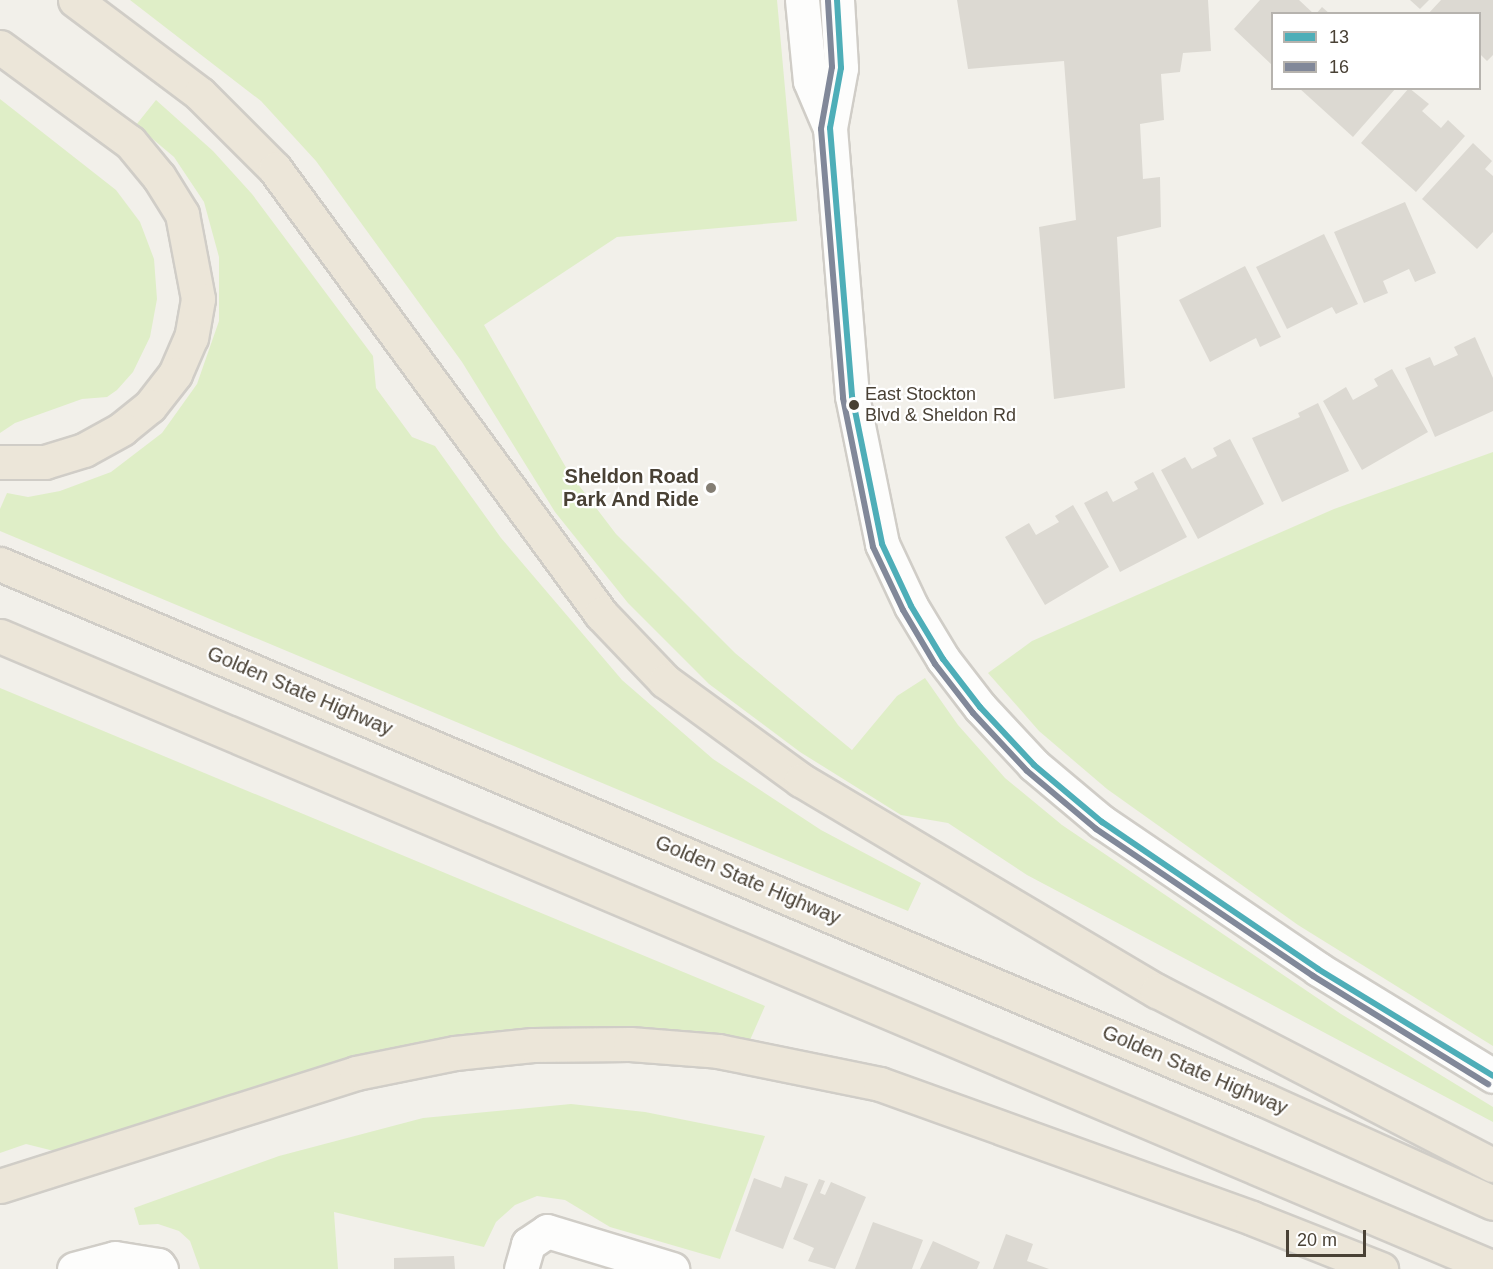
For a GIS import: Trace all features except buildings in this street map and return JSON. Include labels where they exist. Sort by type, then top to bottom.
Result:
[{"type":"highway","points":[[75,0],[200,94],[274,169],[587,596],[665,681],[801,780],[1157,991],[1493,1165]]},
{"type":"highway","points":[[0,47],[130,142],[159,177],[182,214],[198,298],[191,337],[175,374],[150,406],[122,429],[84,450],[45,462],[0,462]]},
{"type":"highway","name":"Golden State Highway","points":[[0,564],[1263,1099],[1493,1203]]},
{"type":"highway","points":[[0,636],[1493,1268]]},
{"type":"highway","points":[[0,1186],[356,1073],[455,1053],[533,1045],[630,1044],[718,1051],[880,1084],[1252,1218],[1381,1269]]},
{"type":"street","points":[[802,0],[810,81],[830,128]]},
{"type":"street","points":[[837,0],[841,68],[830,128],[852,396],[866,477],[882,544],[911,606],[943,659],[980,707],[1034,765],[1102,822],[1318,969],[1493,1076]]},
{"type":"street","points":[[521,1269],[528,1244],[547,1231],[672,1269]]},
{"type":"street","points":[[74,1269],[115,1258],[158,1265],[161,1269]]},
{"type":"green space","points":[[130,0],[777,0],[797,221],[617,237],[484,325],[568,471],[616,534],[735,653],[852,750],[897,696],[925,678],[958,725],[1005,778],[1062,825],[1341,1014],[1493,1107],[1493,1122],[1027,875],[948,823],[901,815],[800,752],[709,684],[628,603],[555,512],[462,362],[316,161],[261,101]]},
{"type":"green space","points":[[0,99],[116,190],[140,222],[154,259],[157,299],[150,337],[133,372],[117,390],[107,397],[82,399],[15,423],[0,433]]},
{"type":"green space","points":[[156,100],[213,151],[252,194],[373,356],[376,388],[412,437],[435,446],[501,538],[622,680],[713,759],[821,830],[921,883],[908,911],[0,531],[0,509],[7,493],[28,497],[60,491],[111,472],[162,433],[197,384],[219,321],[219,257],[204,202],[174,157],[136,125]]},
{"type":"green space","points":[[1493,452],[1493,1046],[1298,925],[1107,789],[1039,731],[988,673],[1032,641],[1334,509]]},
{"type":"green space","points":[[0,688],[765,1006],[750,1040],[657,1028],[572,1026],[479,1035],[375,1055],[289,1077],[54,1151],[26,1144],[0,1153]]},
{"type":"green space","points":[[571,1104],[645,1112],[765,1136],[720,1259],[610,1227],[565,1200],[537,1196],[515,1205],[496,1222],[484,1247],[334,1212],[338,1269],[200,1269],[190,1241],[179,1231],[158,1224],[139,1225],[134,1208],[279,1156],[423,1118]]},
{"type":"transit line","name":"13","points":[[837,0],[841,68],[830,128],[852,396],[882,544],[911,606],[943,659],[980,707],[1034,765],[1102,822],[1318,969],[1493,1076]]},
{"type":"transit line","name":"16","points":[[828,1],[832,67],[821,129],[843,398],[873,547],[903,610],[935,664],[973,713],[1027,771],[1096,829],[1313,976],[1488,1084]]},
{"type":"place","name":"East Stockton Blvd & Sheldon Rd","points":[[854,405]]},
{"type":"place","name":"Sheldon Road Park And Ride","points":[[711,488]]}]
